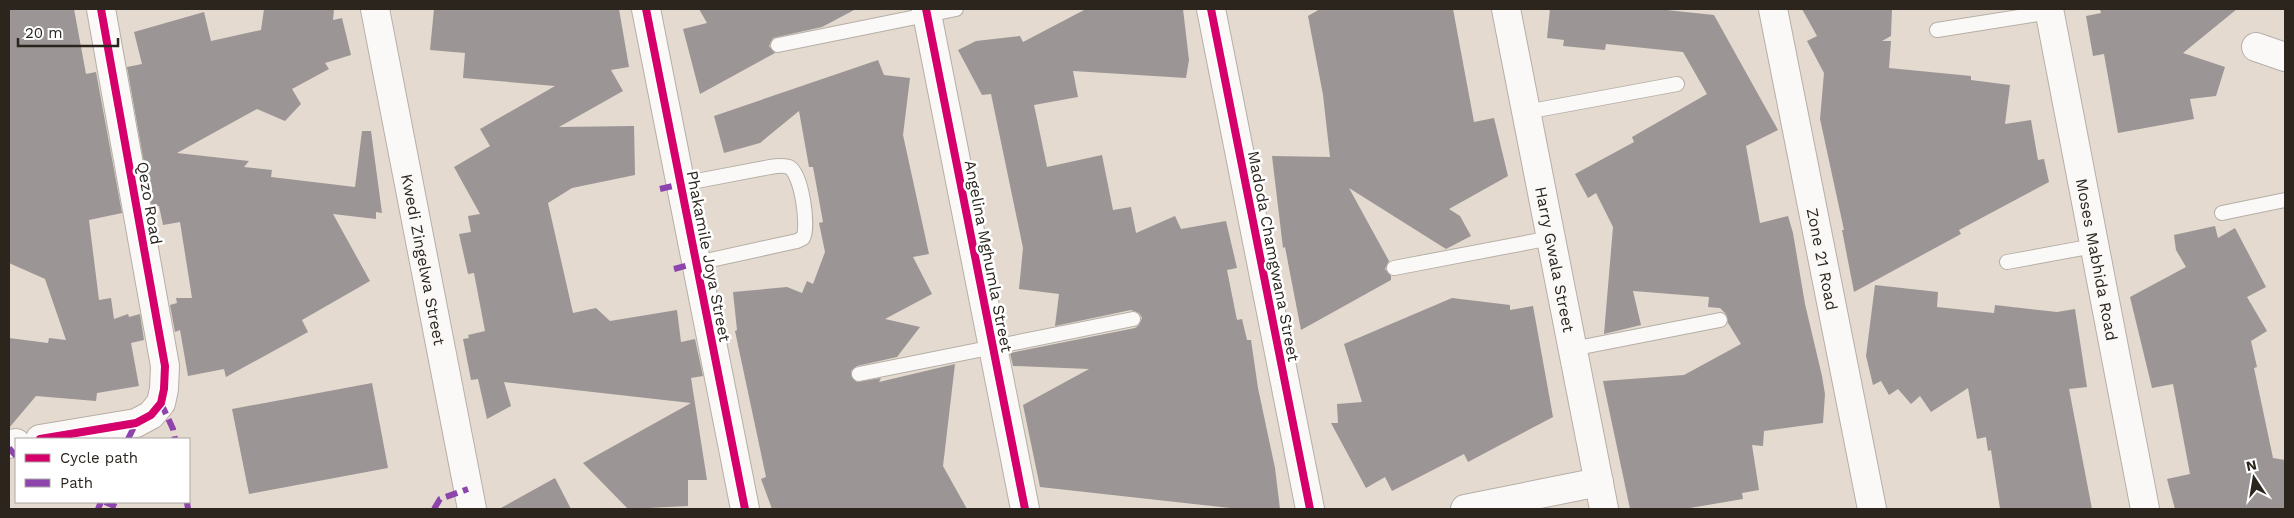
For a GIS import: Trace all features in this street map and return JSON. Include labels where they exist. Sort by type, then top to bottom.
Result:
[{"type":"street","name":"Qezo Road","points":[[46,438],[136,423],[151,415],[161,403],[164,389],[165,366],[101,9]]},
{"type":"street","name":"Kwedi Zingelwa Street","points":[[375,9],[472,509]]},
{"type":"street","name":"Phakamile Joya Street","points":[[646,9],[745,509]]},
{"type":"street","name":"Madoda Chamgwana Street","points":[[1211,9],[1310,509]]},
{"type":"street","name":"Harry Gwala Street","points":[[1506,9],[1604,509]]},
{"type":"street","name":"Zone 21 Road","points":[[1773,9],[1872,509]]},
{"type":"street","name":"Moses Mabhida Road","points":[[2049,10],[2145,509]]},
{"type":"street","name":"Angelina Mghumla Street","points":[[926,12],[1025,509]]},
{"type":"street","points":[[2256,47],[2285,57]]},
{"type":"street","points":[[1465,509],[1599,482]]},
{"type":"lane","points":[[778,45],[926,12],[956,9]]},
{"type":"lane","points":[[1937,30],[2049,10]]},
{"type":"lane","points":[[1526,112],[1677,84]]},
{"type":"lane","points":[[681,184],[770,166],[782,166],[789,168],[795,173],[801,188],[806,227],[803,238],[798,241],[697,263]]},
{"type":"lane","points":[[2222,213],[2285,200]]},
{"type":"lane","points":[[1394,268],[1551,238]]},
{"type":"lane","points":[[2007,262],[2094,246]]},
{"type":"lane","points":[[859,374],[1133,319]]},
{"type":"lane","points":[[1572,349],[1720,320]]},
{"type":"building","points":[[9,9],[74,9],[86,74],[96,72],[122,213],[89,220],[99,300],[111,298],[114,319],[128,314],[129,317],[140,314],[144,340],[131,343],[139,386],[97,393],[96,401],[36,396],[9,428],[9,338],[48,343],[49,338],[66,340],[45,279],[9,263]]},
{"type":"building","points":[[264,9],[334,9],[333,20],[342,18],[351,55],[325,63],[329,69],[292,89],[301,104],[285,121],[257,109],[177,153],[249,161],[244,167],[272,170],[271,177],[355,187],[362,131],[371,131],[382,213],[376,212],[376,219],[333,214],[370,281],[302,320],[308,332],[226,377],[224,369],[188,376],[180,330],[175,332],[170,305],[177,303],[176,298],[192,298],[180,222],[163,225],[159,206],[152,208],[127,67],[142,64],[134,32],[204,12],[211,41],[261,30]]},
{"type":"building","points":[[434,9],[619,9],[629,67],[611,70],[623,91],[559,127],[634,126],[635,175],[572,188],[548,203],[573,313],[596,308],[610,321],[677,310],[681,342],[695,339],[703,376],[691,378],[707,480],[688,480],[688,506],[628,509],[583,463],[691,403],[504,382],[511,406],[487,419],[478,379],[471,380],[463,339],[469,338],[468,335],[485,331],[474,273],[468,274],[459,234],[471,232],[468,216],[480,214],[454,167],[490,146],[480,129],[555,86],[463,78],[465,53],[430,50]]},
{"type":"building","points":[[699,9],[856,9],[822,27],[773,38],[769,46],[775,53],[700,94],[683,29],[707,23]]},
{"type":"building","points":[[1086,9],[1183,9],[1189,60],[1186,78],[1073,71],[1078,97],[1034,105],[1047,167],[1102,155],[1113,210],[1131,207],[1136,233],[1175,216],[1181,229],[1226,221],[1237,268],[1227,270],[1237,320],[1242,319],[1247,340],[1251,340],[1258,388],[1275,468],[1280,509],[1239,509],[1040,487],[1023,405],[1089,369],[1013,366],[1010,353],[1135,328],[1139,325],[1142,318],[1139,313],[1131,310],[1055,326],[1059,294],[1019,289],[1023,248],[991,94],[982,95],[958,50],[976,41],[1020,36],[1023,42]]},
{"type":"building","points":[[1320,9],[1453,9],[1474,122],[1494,118],[1508,176],[1449,209],[1460,216],[1471,236],[1446,249],[1349,188],[1389,261],[1385,269],[1391,276],[1391,280],[1301,330],[1285,247],[1283,248],[1272,156],[1330,157],[1323,95],[1308,16]]},
{"type":"building","points":[[1550,9],[1657,9],[1714,15],[1778,130],[1746,146],[1760,223],[1788,216],[1793,233],[1805,304],[1825,394],[1823,423],[1764,431],[1763,446],[1752,445],[1759,490],[1742,493],[1743,499],[1684,509],[1630,509],[1603,381],[1684,375],[1741,344],[1728,323],[1726,314],[1720,308],[1708,307],[1709,297],[1633,291],[1641,325],[1604,334],[1613,227],[1596,193],[1588,198],[1575,174],[1634,142],[1632,137],[1707,94],[1683,52],[1606,44],[1605,50],[1563,46],[1564,40],[1547,38]]},
{"type":"building","points":[[1802,9],[1892,9],[1891,36],[1882,41],[1891,41],[1889,68],[1971,76],[1971,80],[2010,85],[2005,124],[2031,120],[2038,160],[2044,159],[2049,182],[1959,230],[1961,234],[1854,292],[1842,230],[1844,230],[1820,119],[1824,73],[1807,41],[1817,36]]},
{"type":"building","points":[[2100,9],[2237,9],[2183,53],[2225,67],[2216,96],[2190,99],[2194,119],[2118,133],[2104,54],[2093,56],[2086,16],[2101,13]]},
{"type":"building","points":[[878,60],[884,75],[910,78],[903,135],[929,254],[913,257],[932,294],[885,319],[920,327],[897,357],[857,366],[851,371],[851,376],[857,382],[881,378],[879,382],[955,364],[943,466],[967,509],[772,509],[761,479],[766,477],[735,331],[737,330],[733,292],[787,287],[802,293],[807,281],[813,284],[825,252],[819,223],[823,222],[813,167],[809,167],[799,111],[760,143],[724,153],[714,116]]},
{"type":"building","points":[[2215,226],[2218,238],[2235,228],[2266,287],[2247,297],[2267,331],[2251,341],[2257,367],[2254,368],[2273,458],[2285,460],[2285,509],[2175,509],[2167,479],[2190,474],[2173,384],[2152,388],[2130,297],[2186,267],[2176,250],[2174,235]]},
{"type":"building","points":[[1875,285],[1938,292],[1937,307],[1994,313],[1995,305],[2057,312],[2075,309],[2087,387],[2069,389],[2092,509],[2000,509],[1991,450],[1988,451],[1986,437],[1977,439],[1968,388],[1931,412],[1920,396],[1911,404],[1898,389],[1889,395],[1881,381],[1873,385],[1866,356]]},
{"type":"building","points":[[1452,298],[1510,305],[1510,310],[1533,306],[1553,417],[1468,462],[1464,454],[1392,491],[1385,477],[1366,488],[1331,423],[1338,423],[1337,404],[1362,402],[1344,344]]},
{"type":"building","points":[[372,383],[388,468],[249,494],[232,409]]},
{"type":"building","points":[[555,478],[571,509],[499,509]]},
{"type":"marked path","points":[[660,189],[681,184]]},
{"type":"marked path","points":[[674,269],[697,263]]},
{"type":"marked path","points":[[161,403],[173,429],[175,438]]},
{"type":"marked path","points":[[128,438],[136,423]]},
{"type":"marked path","points":[[9,448],[15,455]]},
{"type":"marked path","points":[[434,509],[440,499],[468,489]]},
{"type":"marked path","points":[[98,509],[101,503]]},
{"type":"marked path","points":[[107,503],[121,509]]},
{"type":"marked path","points":[[187,503],[188,509]]},
{"type":"cycle path","points":[[46,438],[136,423],[151,415],[161,403],[164,389],[165,366],[101,9]]},
{"type":"cycle path","points":[[646,9],[745,509]]},
{"type":"cycle path","points":[[926,9],[1025,509]]},
{"type":"cycle path","points":[[1211,9],[1310,509]]}]
